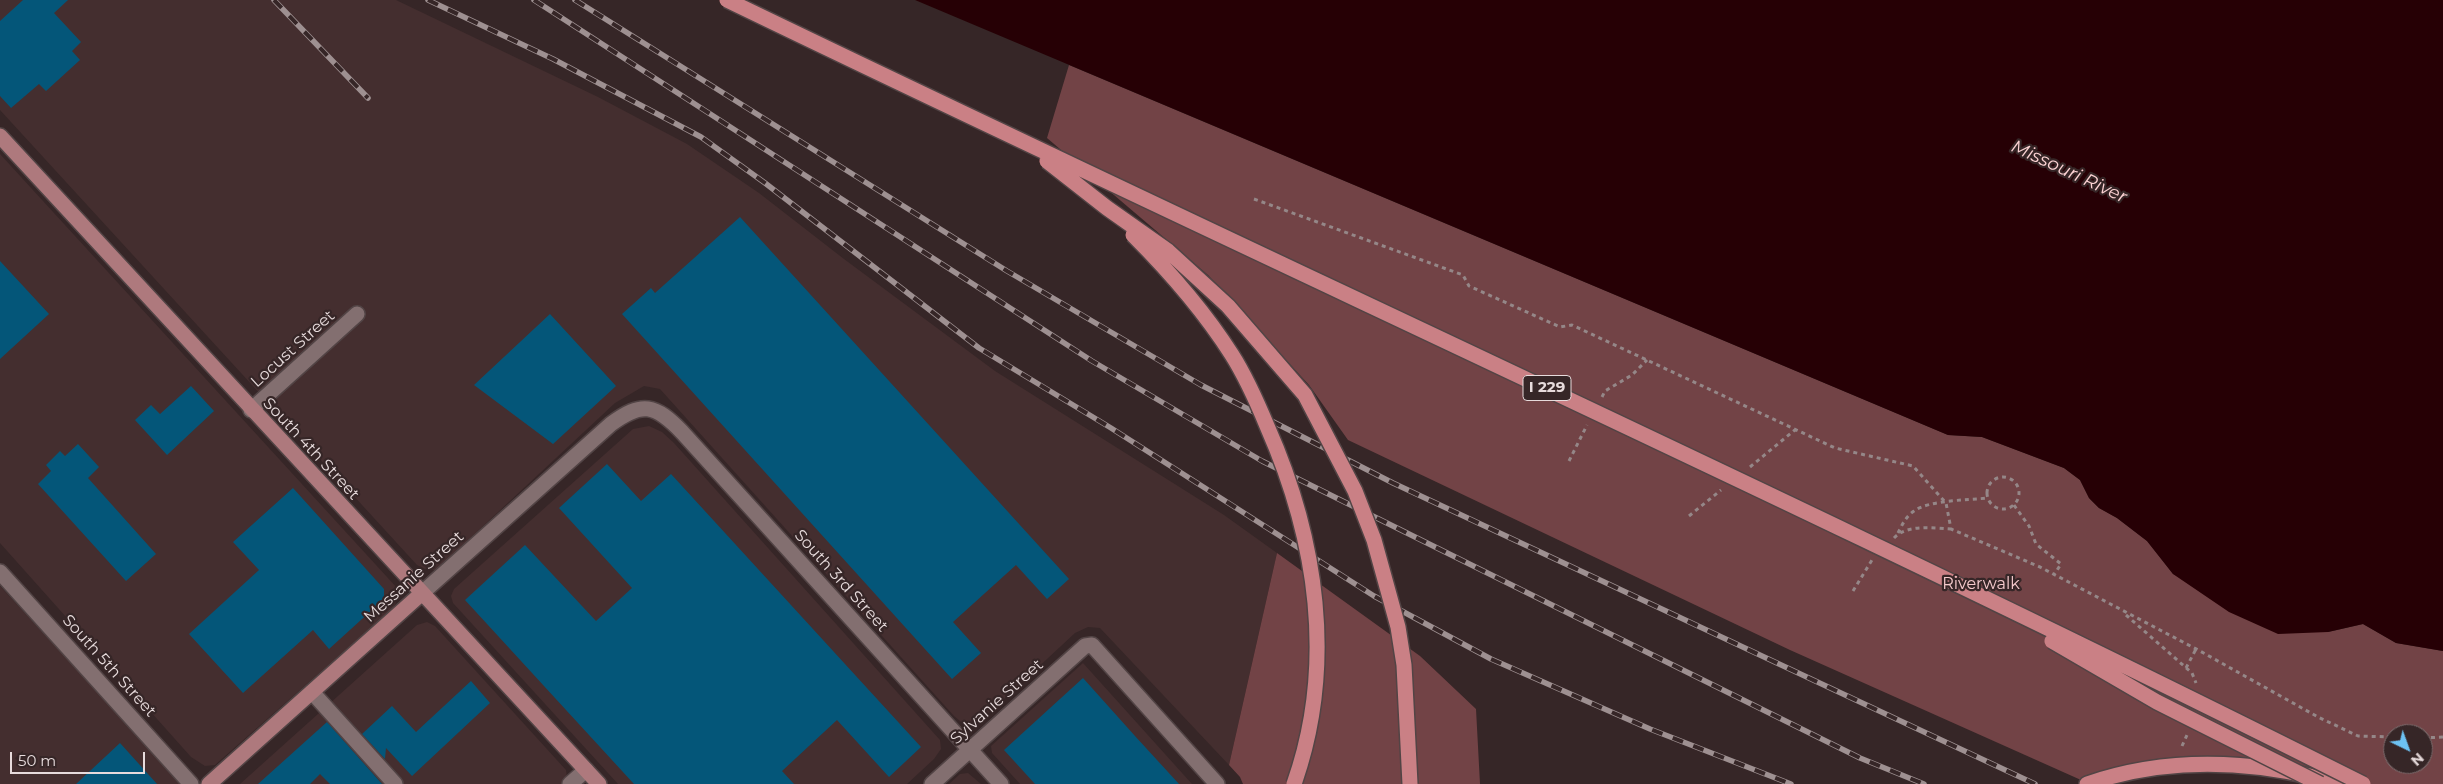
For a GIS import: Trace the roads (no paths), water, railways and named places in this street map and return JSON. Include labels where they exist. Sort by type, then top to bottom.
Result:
[{"type":"highway","name":"I 229","points":[[728,0],[994,128],[1548,389],[2178,691],[2363,784]]},
{"type":"highway","name":"I 229","points":[[728,0],[1028,146],[1557,393],[1962,588],[2157,702],[2320,784]]},
{"type":"highway","points":[[994,128],[1086,188],[1153,255],[1193,300],[1232,355],[1280,453],[1294,493],[1306,537],[1314,581],[1317,623],[1312,716],[1303,759],[1294,784]]},
{"type":"highway","points":[[1028,146],[1107,208],[1168,252],[1228,306],[1305,396],[1356,491],[1374,540],[1398,627],[1404,665],[1410,784]]},
{"type":"highway","points":[[2087,784],[2118,773],[2191,763],[2233,763],[2305,774],[2341,784]]},
{"type":"main road","name":"South 4th Street","points":[[0,136],[421,594],[599,784]]},
{"type":"main road","name":"Messanie Street","points":[[209,784],[421,594]]},
{"type":"street","name":"Locust Street","points":[[251,410],[358,314]]},
{"type":"street","name":"Messanie Street","points":[[421,594],[610,424],[632,410],[649,408]]},
{"type":"street","name":"South 3rd Street","points":[[649,408],[667,417],[682,432],[1001,784]]},
{"type":"street","name":"South 5th Street","points":[[0,572],[191,784]]},
{"type":"street","name":"Sylvanie Street","points":[[932,784],[1085,646],[1092,646],[1218,784]]},
{"type":"street","points":[[312,692],[395,784]]},
{"type":"street","points":[[570,784],[586,770]]},
{"type":"water","name":"Missouri River","points":[[915,0],[2443,0],[2443,651],[2396,643],[2363,624],[2328,632],[2278,634],[2229,612],[2173,574],[2147,541],[2117,518],[2099,508],[2089,498],[2080,480],[2064,468],[1982,437],[1948,435]]},
{"type":"railway","points":[[274,0],[368,98]]},
{"type":"railway","points":[[428,0],[553,59],[701,137],[765,183],[979,348],[1111,428],[1374,596],[1491,659],[1650,729],[1791,784]]},
{"type":"railway","points":[[534,0],[1092,361],[1262,461],[1860,758],[1924,784]]},
{"type":"railway","points":[[575,0],[1007,271],[1201,385],[1393,483],[2035,784]]},
{"type":"park label","name":"Riverwalk","points":[[1981,584]]}]
